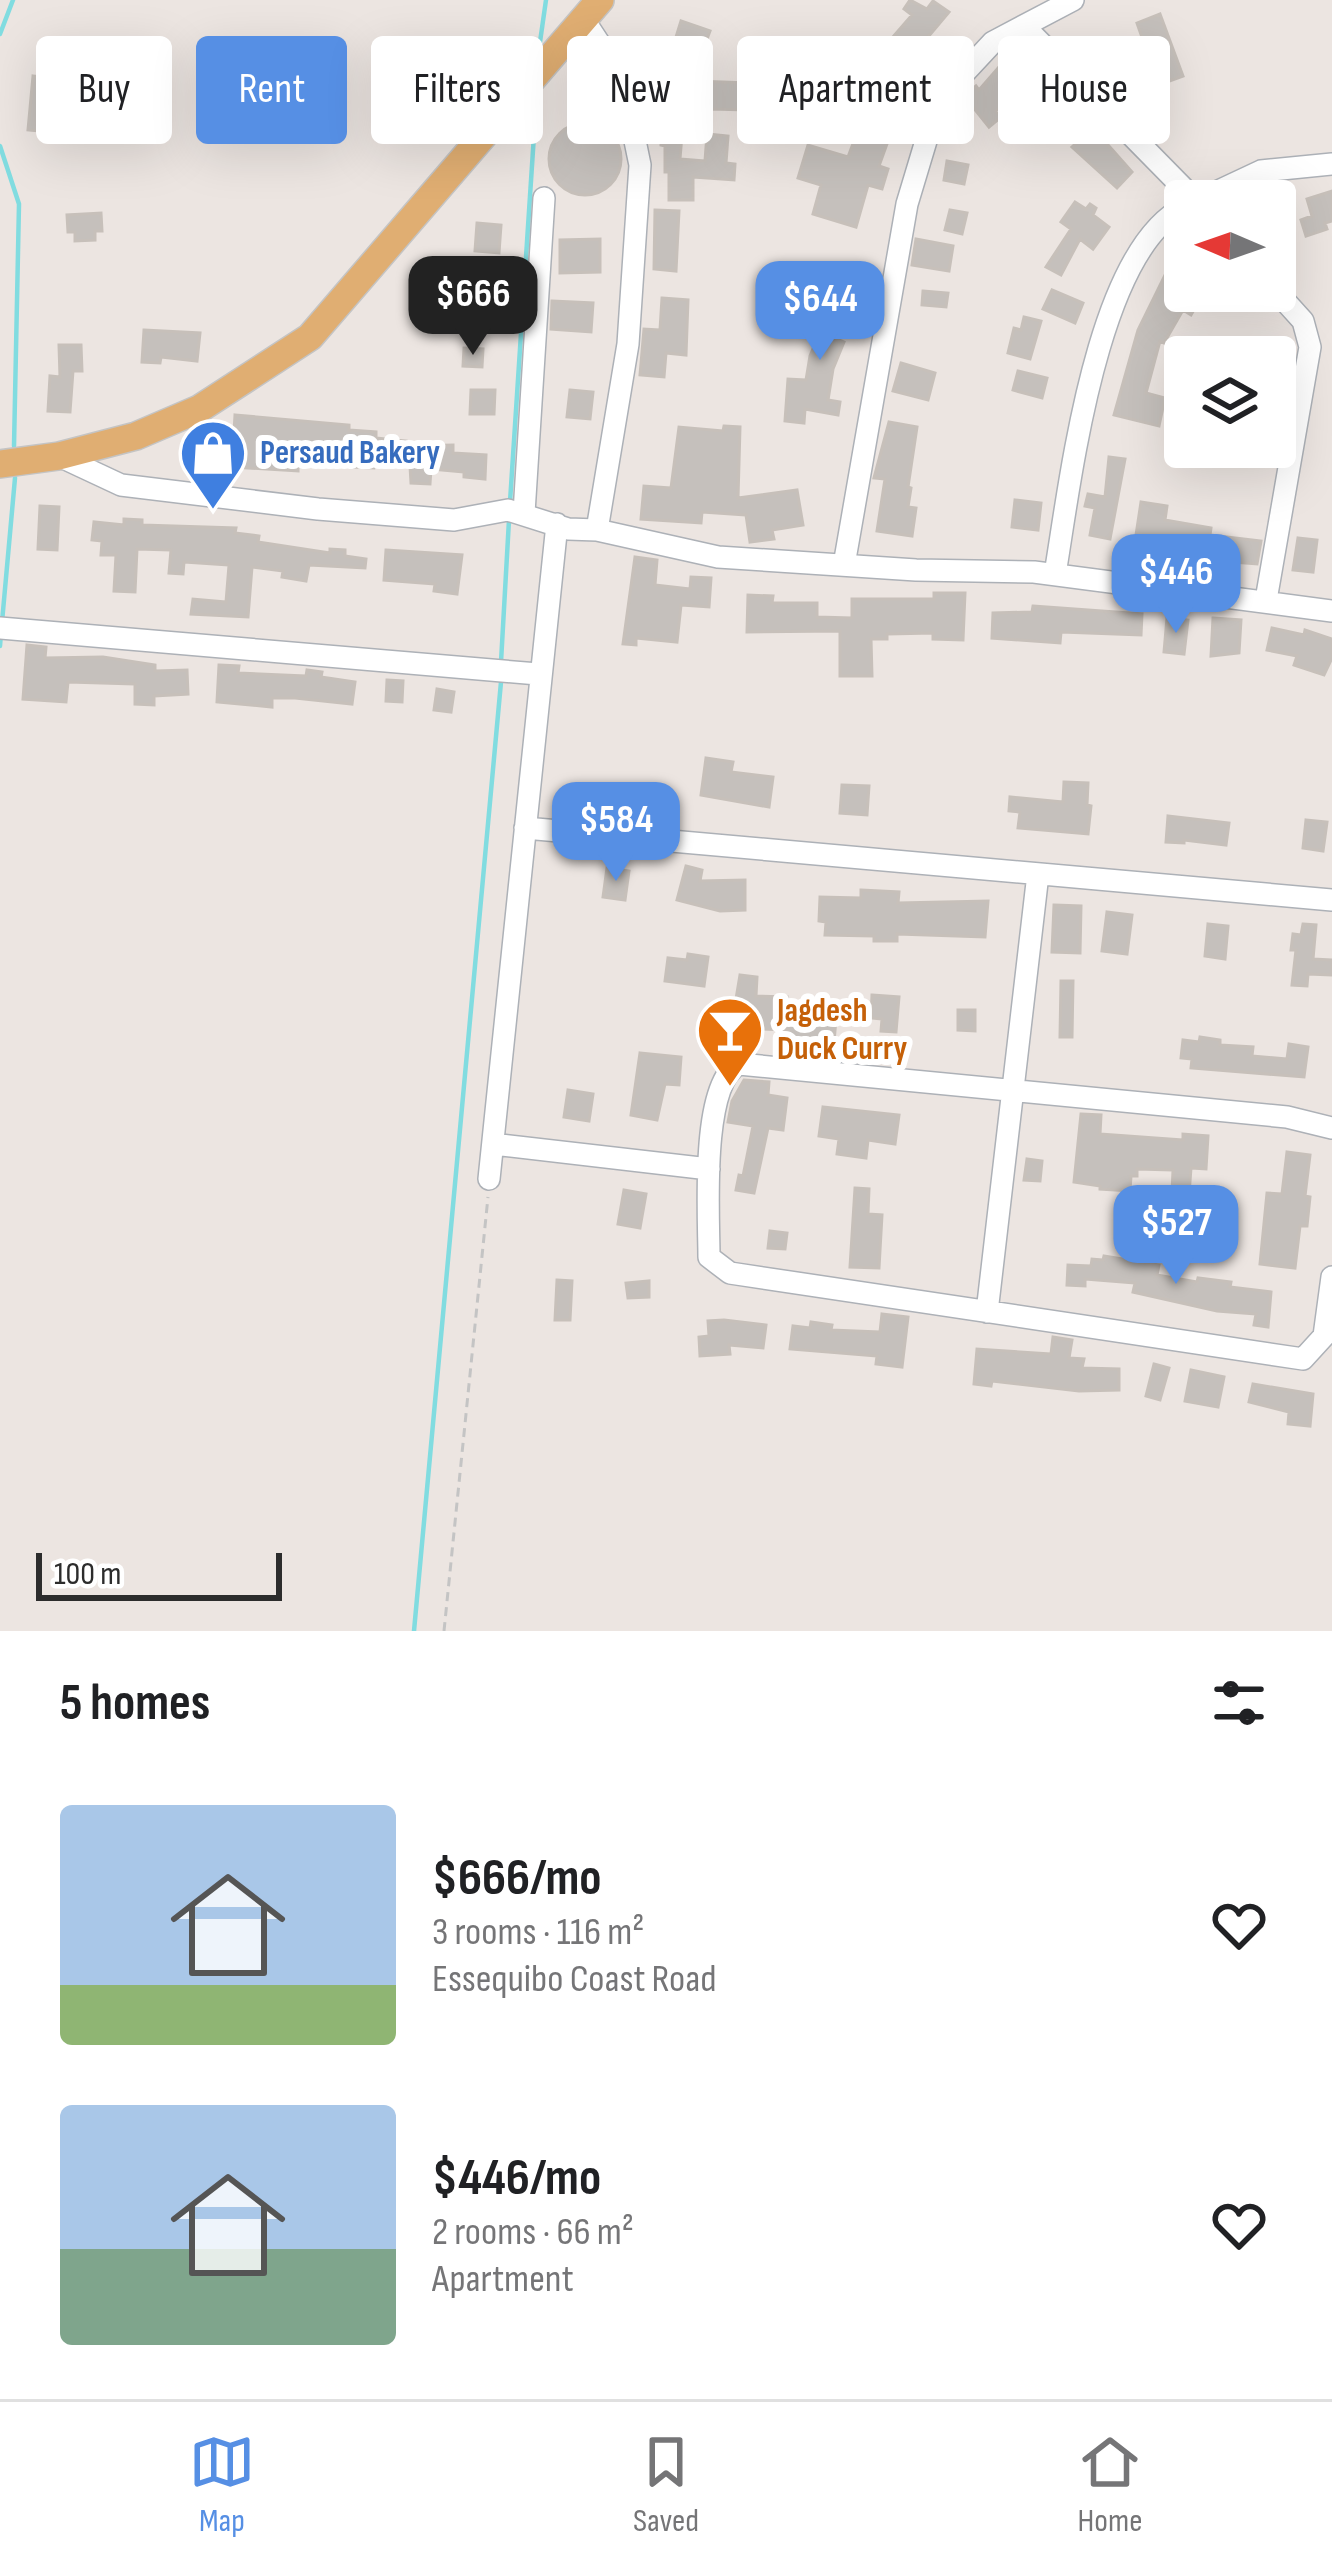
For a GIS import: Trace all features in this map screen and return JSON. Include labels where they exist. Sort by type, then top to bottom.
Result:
[{"type":"main road","points":[[0,464],[59,456],[136,436],[199,409],[310,337],[592,10]]},
{"type":"street","points":[[844,565],[907,204],[938,101],[993,42],[1073,0]]},
{"type":"street","points":[[592,10],[622,78],[640,165],[628,344],[597,530]]},
{"type":"street","points":[[1024,26],[1176,180]]},
{"type":"street","points":[[1242,180],[1261,171],[1332,164]]},
{"type":"street","points":[[524,512],[544,198]]},
{"type":"street","points":[[1055,574],[1091,367],[1135,258],[1164,223]]},
{"type":"street","points":[[1266,600],[1310,346],[1303,321],[1295,312]]},
{"type":"street","points":[[59,456],[121,484],[317,509],[454,520],[508,510],[568,529],[597,530],[718,556],[1055,574],[1332,611]]},
{"type":"street","points":[[489,1179],[557,524]]},
{"type":"street","points":[[11,629],[538,674]]},
{"type":"street","points":[[525,828],[1332,900]]},
{"type":"street","points":[[987,1312],[1037,874]]},
{"type":"street","points":[[1332,1128],[1287,1117],[739,1064],[726,1073],[716,1104],[709,1169],[709,1257],[730,1273],[1303,1359],[1324,1336],[1332,1277]]},
{"type":"street","points":[[493,1144],[709,1169]]},
{"type":"path","points":[[444,1631],[489,1179]]},
{"type":"building","points":[[910,0],[927,9],[933,1],[949,12],[929,36],[894,36],[912,15],[904,9]]},
{"type":"building","points":[[1160,14],[1168,36],[1142,36],[1137,23]]},
{"type":"building","points":[[681,21],[710,31],[708,36],[676,36]]},
{"type":"building","points":[[1170,41],[1183,76],[1170,81]]},
{"type":"building","points":[[998,68],[998,120],[989,127],[974,108],[974,88],[979,90]]},
{"type":"building","points":[[33,76],[36,76],[36,131],[28,130]]},
{"type":"building","points":[[713,82],[737,83],[737,110],[713,109]]},
{"type":"building","points":[[567,129],[567,144],[618,145],[618,173],[599,192],[571,192],[552,173],[552,145]]},
{"type":"building","points":[[713,135],[728,136],[726,163],[735,164],[734,180],[693,177],[693,200],[669,200],[669,172],[665,172],[665,146],[661,145],[681,144],[680,159],[705,161],[706,144],[713,144]]},
{"type":"building","points":[[853,144],[887,144],[879,166],[888,169],[882,189],[868,185],[856,227],[813,214],[821,185],[798,178],[808,145],[848,157]]},
{"type":"building","points":[[1107,144],[1132,172],[1117,188],[1072,147]]},
{"type":"building","points":[[947,161],[968,165],[964,184],[944,180]]},
{"type":"building","points":[[1332,191],[1332,221],[1325,223],[1327,229],[1306,236],[1301,220],[1312,216],[1307,199]]},
{"type":"building","points":[[1075,202],[1086,209],[1090,204],[1096,208],[1093,215],[1109,227],[1093,249],[1080,239],[1061,275],[1046,267],[1071,229],[1061,222]]},
{"type":"building","points":[[655,210],[679,211],[676,271],[654,269]]},
{"type":"building","points":[[950,210],[967,213],[962,234],[945,230]]},
{"type":"building","points":[[101,213],[102,231],[95,231],[95,240],[75,241],[75,232],[68,232],[67,215]]},
{"type":"building","points":[[477,223],[501,225],[499,253],[475,251]]},
{"type":"building","points":[[600,239],[600,272],[560,273],[560,240]]},
{"type":"building","points":[[916,239],[953,246],[949,271],[912,265]]},
{"type":"building","points":[[1164,277],[1164,312],[1182,312],[1164,343],[1160,341],[1146,393],[1164,398],[1159,426],[1114,415],[1138,330]]},
{"type":"building","points":[[825,285],[853,297],[835,338],[844,342],[828,400],[840,402],[838,415],[805,409],[804,423],[785,421],[788,379],[806,380],[810,356],[829,310],[817,304]]},
{"type":"building","points":[[1052,290],[1083,303],[1075,323],[1043,309]]},
{"type":"building","points":[[923,291],[948,293],[946,307],[922,305]]},
{"type":"building","points":[[662,298],[688,300],[686,355],[666,353],[664,377],[640,375],[644,329],[660,330]]},
{"type":"building","points":[[552,301],[593,303],[591,332],[551,329]]},
{"type":"building","points":[[1024,317],[1041,321],[1030,359],[1008,353],[1014,328],[1021,330]]},
{"type":"building","points":[[144,330],[200,333],[197,361],[161,357],[160,363],[142,362]]},
{"type":"building","points":[[59,345],[81,345],[82,371],[73,371],[70,412],[48,411],[50,376],[60,377]]},
{"type":"building","points":[[464,348],[483,349],[482,367],[463,366]]},
{"type":"building","points":[[901,363],[935,373],[928,400],[893,391]]},
{"type":"building","points":[[1018,371],[1047,378],[1042,398],[1013,390]]},
{"type":"building","points":[[471,390],[495,390],[494,414],[470,414]]},
{"type":"building","points":[[570,390],[593,392],[590,419],[567,417]]},
{"type":"building","points":[[235,415],[349,425],[349,430],[376,432],[376,438],[406,441],[405,446],[453,445],[453,453],[486,455],[485,479],[431,469],[430,484],[411,483],[410,466],[375,463],[374,468],[298,460],[298,471],[232,467]]},
{"type":"building","points":[[889,422],[917,427],[908,487],[908,507],[916,508],[912,536],[877,531],[885,479],[874,478]]},
{"type":"building","points":[[724,426],[740,427],[738,498],[797,490],[803,525],[772,530],[774,539],[750,542],[746,515],[702,512],[701,523],[641,519],[644,486],[671,488],[679,427],[723,431]]},
{"type":"building","points":[[1109,457],[1125,459],[1110,539],[1090,535],[1095,508],[1085,506],[1088,494],[1105,497]]},
{"type":"building","points":[[1015,500],[1041,503],[1038,530],[1012,527]]},
{"type":"building","points":[[1141,502],[1167,506],[1165,520],[1211,528],[1210,535],[1261,541],[1257,564],[1179,558],[1181,543],[1136,535]]},
{"type":"building","points":[[40,506],[59,507],[57,550],[38,549]]},
{"type":"building","points":[[124,519],[142,520],[142,525],[236,528],[235,533],[259,536],[258,542],[330,553],[330,549],[345,550],[345,556],[366,559],[365,568],[309,565],[306,581],[282,577],[283,571],[252,567],[248,617],[191,614],[193,599],[226,602],[229,565],[184,562],[183,574],[169,573],[171,550],[137,549],[135,592],[114,591],[116,555],[101,555],[102,541],[92,540],[94,522],[124,525]]},
{"type":"building","points":[[1298,538],[1317,540],[1313,572],[1293,570]]},
{"type":"building","points":[[386,550],[462,555],[457,594],[434,591],[435,584],[384,580]]},
{"type":"building","points":[[635,557],[657,560],[655,585],[690,589],[691,577],[711,578],[709,607],[681,605],[677,642],[636,638],[636,645],[623,644]]},
{"type":"building","points":[[934,593],[965,593],[963,640],[933,639],[933,633],[871,639],[872,676],[840,676],[840,631],[747,632],[748,595],[773,596],[772,603],[817,603],[817,617],[852,618],[852,599],[934,599]]},
{"type":"building","points":[[1033,606],[1142,614],[1141,635],[1061,632],[1060,643],[992,638],[993,613],[1032,612]]},
{"type":"building","points":[[1167,618],[1188,620],[1184,654],[1164,652]]},
{"type":"building","points":[[1213,618],[1241,620],[1239,653],[1211,656]]},
{"type":"building","points":[[1272,628],[1304,635],[1305,630],[1332,639],[1332,658],[1324,675],[1294,665],[1297,656],[1267,650]]},
{"type":"building","points":[[27,645],[46,647],[45,658],[103,657],[155,665],[155,671],[187,670],[188,694],[154,696],[154,705],[135,704],[135,684],[68,682],[66,702],[23,699]]},
{"type":"building","points":[[219,665],[239,666],[238,673],[306,676],[307,670],[322,672],[321,677],[355,682],[352,704],[295,698],[272,698],[272,707],[217,702]]},
{"type":"building","points":[[387,680],[403,681],[402,702],[386,701]]},
{"type":"building","points":[[437,689],[454,692],[451,712],[434,710]]},
{"type":"building","points":[[706,758],[733,762],[731,772],[773,777],[769,807],[701,795]]},
{"type":"building","points":[[1064,782],[1088,783],[1088,834],[1018,828],[1020,812],[1009,811],[1010,797],[1063,802]]},
{"type":"building","points":[[842,785],[869,786],[867,815],[840,813]]},
{"type":"building","points":[[1168,816],[1229,823],[1226,845],[1166,842]]},
{"type":"building","points":[[1306,820],[1327,822],[1323,851],[1303,848]]},
{"type":"building","points":[[686,866],[702,870],[700,881],[745,880],[745,910],[720,911],[677,900]]},
{"type":"building","points":[[607,868],[629,871],[625,900],[603,897]]},
{"type":"building","points":[[861,890],[899,892],[898,903],[988,901],[985,937],[897,934],[897,941],[874,941],[874,936],[825,935],[826,922],[819,921],[820,897],[861,898]]},
{"type":"building","points":[[1054,905],[1081,906],[1080,953],[1052,952]]},
{"type":"building","points":[[1107,912],[1132,915],[1127,954],[1102,951]]},
{"type":"building","points":[[1208,924],[1228,926],[1225,959],[1205,956]]},
{"type":"building","points":[[1303,924],[1316,925],[1313,959],[1332,960],[1332,975],[1308,974],[1307,986],[1292,985],[1293,934],[1301,935]]},
{"type":"building","points":[[688,954],[708,957],[704,986],[665,981],[668,958],[687,960]]},
{"type":"building","points":[[740,975],[757,977],[756,996],[787,997],[786,1012],[836,1019],[834,1042],[788,1036],[788,1030],[763,1029],[763,1020],[733,1017]]},
{"type":"building","points":[[1061,981],[1073,981],[1072,1037],[1060,1037]]},
{"type":"building","points":[[872,995],[899,997],[896,1032],[881,1031],[882,1019],[871,1018]]},
{"type":"building","points":[[958,1010],[975,1010],[975,1031],[958,1030]]},
{"type":"building","points":[[1200,1037],[1220,1040],[1220,1045],[1253,1047],[1252,1056],[1287,1059],[1289,1044],[1308,1047],[1304,1077],[1191,1068],[1192,1059],[1181,1058],[1183,1040],[1199,1042]]},
{"type":"building","points":[[640,1053],[681,1057],[679,1085],[665,1084],[657,1120],[631,1115]]},
{"type":"building","points":[[744,1080],[769,1082],[768,1095],[787,1098],[783,1130],[768,1128],[754,1193],[736,1190],[753,1126],[728,1122],[732,1101]]},
{"type":"building","points":[[568,1090],[593,1094],[589,1121],[564,1117]]},
{"type":"building","points":[[823,1107],[899,1115],[895,1144],[868,1140],[866,1158],[837,1154],[839,1139],[819,1136]]},
{"type":"building","points":[[1081,1114],[1101,1115],[1100,1134],[1183,1140],[1183,1134],[1208,1136],[1206,1169],[1191,1168],[1189,1195],[1172,1194],[1173,1170],[1137,1169],[1130,1191],[1074,1182]]},
{"type":"building","points":[[1287,1152],[1310,1155],[1307,1226],[1300,1226],[1295,1268],[1260,1264],[1267,1193],[1282,1194]]},
{"type":"building","points":[[1027,1159],[1042,1161],[1040,1181],[1024,1180]]},
{"type":"building","points":[[855,1188],[869,1189],[868,1214],[882,1215],[879,1268],[850,1267]]},
{"type":"building","points":[[624,1190],[646,1194],[640,1228],[618,1224]]},
{"type":"building","points":[[770,1231],[787,1233],[785,1249],[768,1248]]},
{"type":"building","points":[[1104,1256],[1159,1265],[1157,1275],[1231,1282],[1230,1287],[1271,1292],[1268,1327],[1254,1325],[1256,1314],[1217,1311],[1133,1292],[1135,1283],[1085,1279],[1085,1286],[1067,1285],[1068,1265],[1091,1266],[1092,1259],[1103,1260]]},
{"type":"building","points":[[557,1280],[572,1281],[570,1320],[555,1320]]},
{"type":"building","points":[[649,1281],[649,1297],[628,1298],[626,1283]]},
{"type":"building","points":[[882,1314],[908,1317],[902,1367],[876,1364],[877,1356],[790,1349],[793,1326],[810,1328],[811,1322],[832,1325],[831,1330],[880,1332]]},
{"type":"building","points":[[708,1321],[766,1325],[763,1348],[729,1345],[730,1354],[700,1356],[699,1337],[709,1336]]},
{"type":"building","points":[[1053,1337],[1072,1340],[1069,1358],[1084,1359],[1082,1368],[1119,1369],[1119,1390],[1079,1391],[992,1381],[991,1386],[974,1384],[977,1349],[1051,1354]]},
{"type":"building","points":[[1154,1364],[1169,1368],[1160,1400],[1146,1396]]},
{"type":"building","points":[[1191,1370],[1224,1377],[1218,1407],[1185,1401]]},
{"type":"building","points":[[1253,1384],[1313,1394],[1310,1426],[1288,1424],[1289,1412],[1249,1402]]},
{"type":"waterway","points":[[0,34],[13,0]]},
{"type":"waterway","points":[[541,36],[546,0]]},
{"type":"waterway","points":[[510,502],[533,144]]},
{"type":"waterway","points":[[0,146],[19,204],[14,446]]},
{"type":"waterway","points":[[2,622],[15,478]]},
{"type":"waterway","points":[[501,662],[509,520]]},
{"type":"waterway","points":[[0,646],[1,633]]},
{"type":"waterway","points":[[414,1631],[501,682]]},
{"type":"place","name":"Persaud Bakery","points":[[213,512]]},
{"type":"place","name":"Jagdesh Duck Curry","points":[[730,1089]]}]
